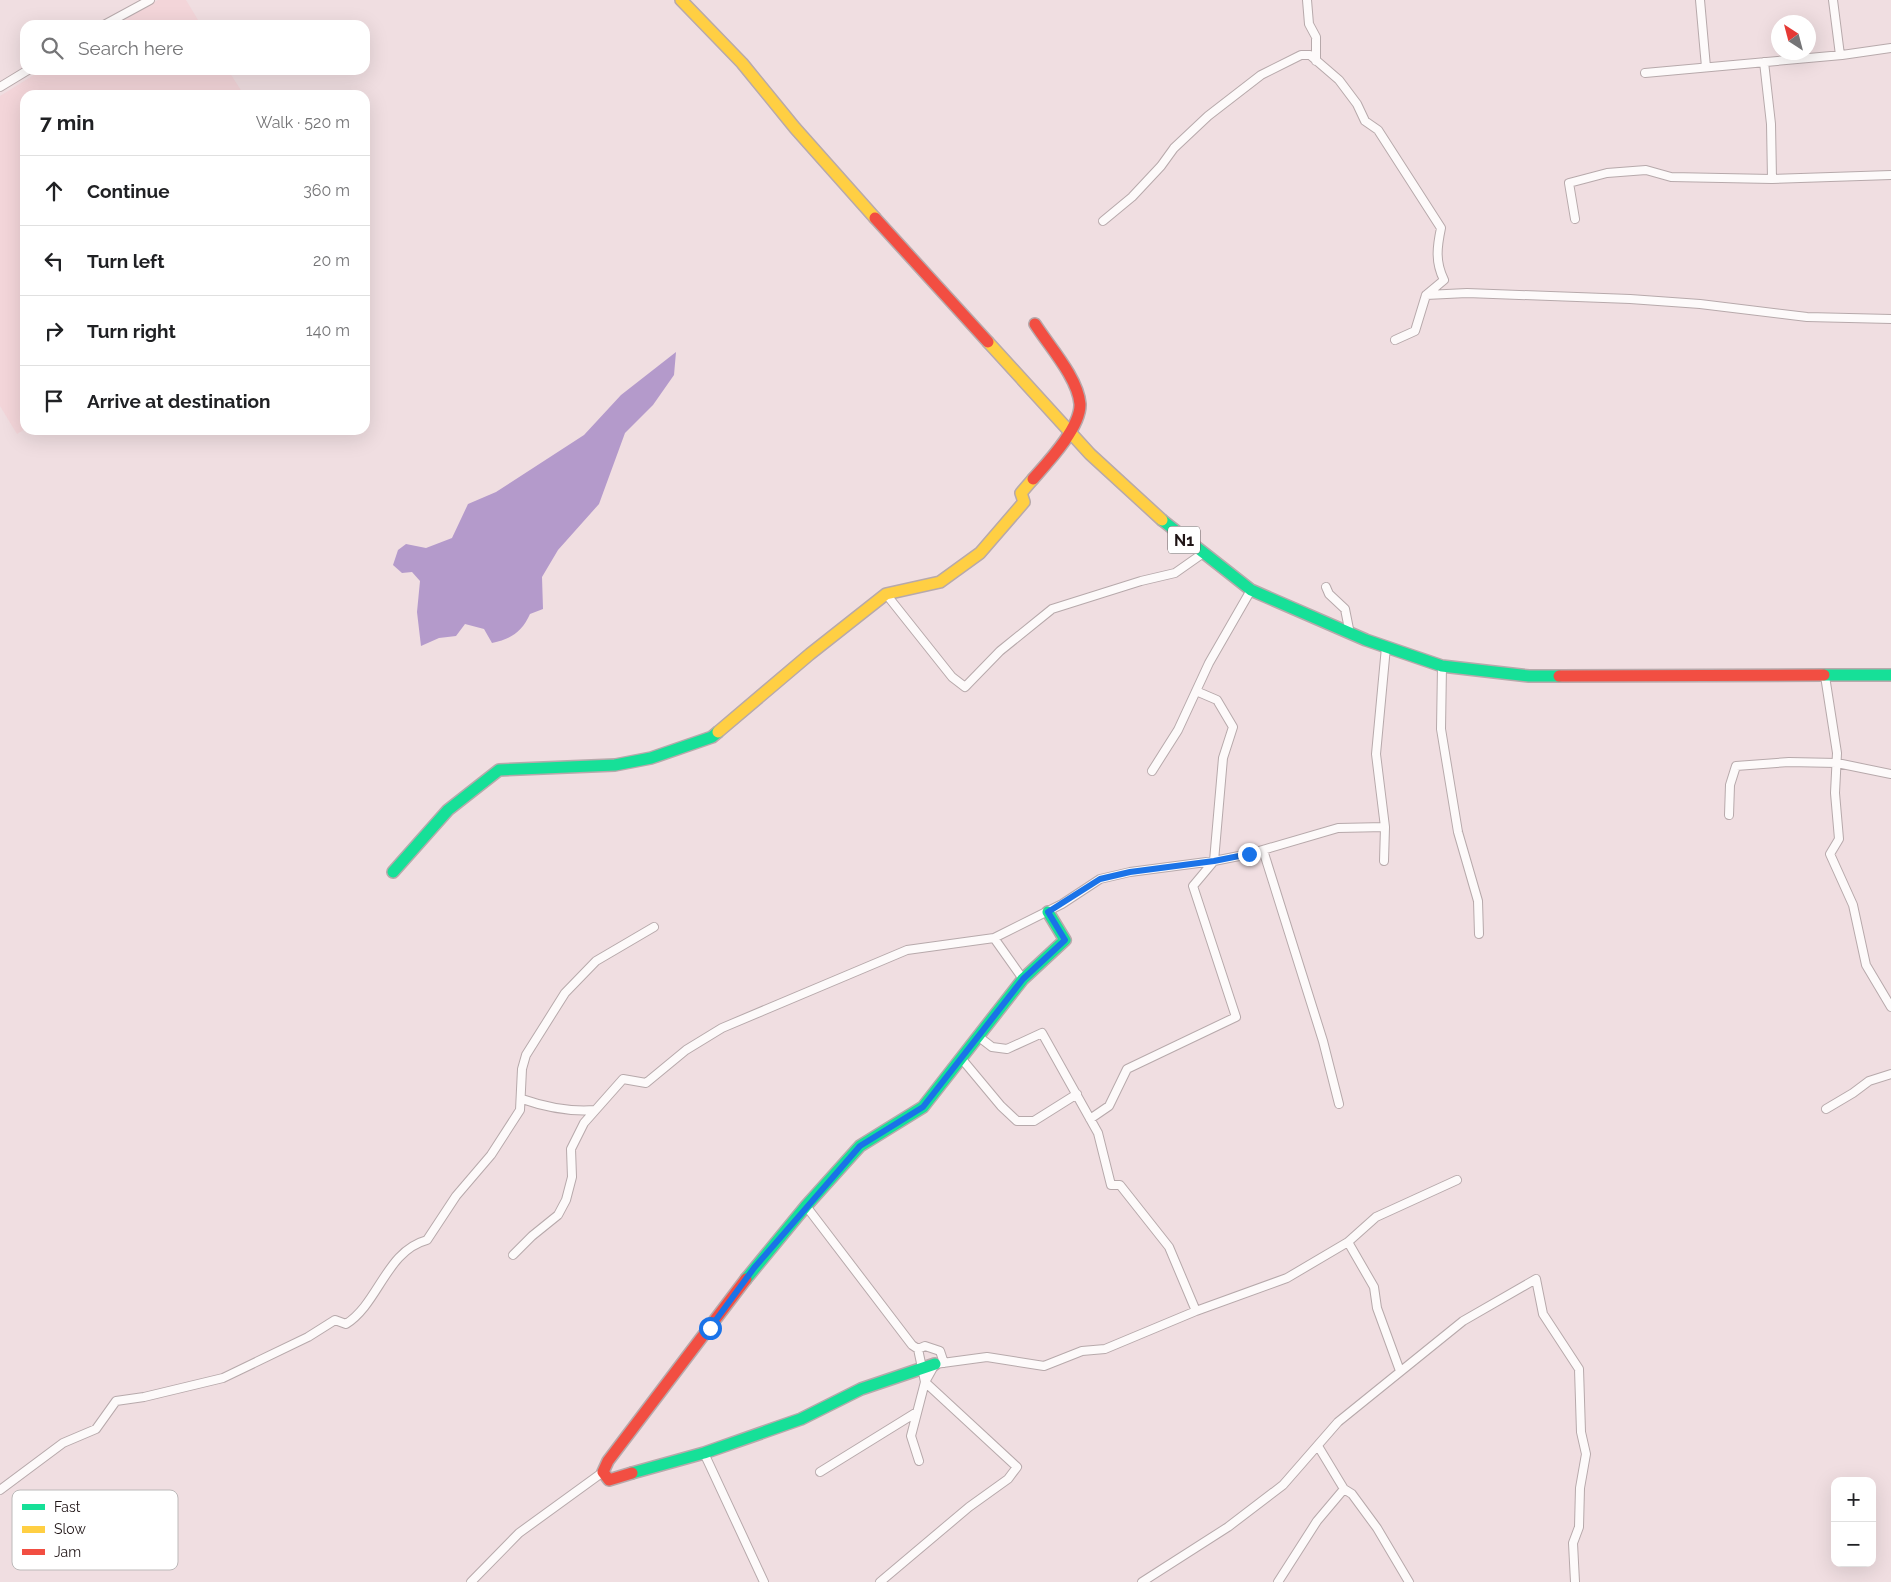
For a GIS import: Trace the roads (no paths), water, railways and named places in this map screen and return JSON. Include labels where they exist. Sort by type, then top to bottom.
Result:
[{"type":"main road","name":"N1","points":[[681,0],[742,63],[795,128],[898,244],[1090,454],[1176,534],[1251,590],[1350,634],[1442,666],[1529,676],[1891,676]]},
{"type":"main road","points":[[394,872],[448,810],[472,789],[499,770],[614,765],[651,758],[712,737],[810,654],[886,594],[940,582],[980,553],[995,532],[1005,526],[1024,502],[1021,493],[1071,432],[1080,406],[1071,380],[1035,324]]},
{"type":"main road","points":[[940,1364],[861,1389],[801,1419],[704,1454],[609,1480],[604,1472],[608,1461],[754,1268],[806,1206],[860,1146],[923,1107],[1023,979],[1065,940],[1048,912]]},
{"type":"street","points":[[113,20],[150,0]]},
{"type":"street","points":[[1307,0],[1309,24],[1316,37],[1316,60]]},
{"type":"street","points":[[1700,0],[1706,68]]},
{"type":"street","points":[[1833,0],[1840,55]]},
{"type":"street","points":[[1645,73],[1840,55],[1891,48]]},
{"type":"street","points":[[1103,221],[1132,197],[1161,166],[1174,148],[1208,116],[1261,74],[1301,55],[1310,55],[1339,80],[1357,104],[1365,121],[1378,130],[1441,228],[1436,249],[1438,268],[1444,280],[1426,295],[1415,330],[1395,340]]},
{"type":"street","points":[[1764,62],[1771,124],[1772,179]]},
{"type":"street","points":[[0,87],[20,75]]},
{"type":"street","points":[[1575,219],[1569,183],[1607,173],[1646,170],[1671,177],[1772,179],[1891,175]]},
{"type":"street","points":[[1426,295],[1467,293],[1620,298],[1700,304],[1807,317],[1891,319]]},
{"type":"street","points":[[886,594],[952,677],[965,688],[1000,651],[1052,609],[1141,581],[1175,573],[1202,554]]},
{"type":"street","points":[[1326,587],[1329,594],[1345,609],[1350,634]]},
{"type":"street","points":[[1152,771],[1178,730],[1209,663],[1251,590]]},
{"type":"street","points":[[1384,861],[1385,828],[1376,754],[1386,648]]},
{"type":"street","points":[[1442,666],[1441,729],[1458,832],[1478,901],[1479,934]]},
{"type":"street","points":[[1825,676],[1837,753],[1836,824],[1839,839],[1830,854],[1853,905],[1866,965],[1891,1007]]},
{"type":"street","points":[[1090,1119],[1109,1106],[1127,1069],[1236,1017],[1192,886],[1214,861],[1223,758],[1233,727],[1217,700],[1196,691]]},
{"type":"street","points":[[1729,815],[1730,785],[1736,766],[1754,763],[1836,763],[1891,774]]},
{"type":"street","points":[[513,1255],[532,1236],[558,1215],[566,1200],[572,1177],[571,1150],[584,1122],[623,1079],[646,1084],[686,1050],[722,1028],[907,950],[994,938],[1048,912],[1100,879],[1130,872],[1214,861],[1262,850],[1338,828],[1385,828]]},
{"type":"street","points":[[1262,850],[1323,1041],[1339,1104]]},
{"type":"street","points":[[0,1490],[32,1468],[63,1443],[96,1429],[116,1401],[144,1397],[223,1378],[308,1337],[335,1320],[346,1324],[357,1317],[396,1259],[414,1243],[427,1240],[456,1196],[491,1155],[520,1110],[522,1100],[522,1069],[526,1055],[565,993],[596,961],[654,927]]},
{"type":"street","points":[[994,938],[1023,979]]},
{"type":"street","points":[[979,1037],[992,1048],[1007,1049],[1042,1033],[1098,1133],[1111,1185],[1120,1185],[1169,1247],[1196,1311]]},
{"type":"street","points":[[961,1058],[1001,1106],[1017,1121],[1034,1121],[1076,1094]]},
{"type":"street","points":[[1826,1109],[1853,1093],[1868,1081],[1891,1074]]},
{"type":"street","points":[[522,1100],[538,1105],[572,1110],[595,1110]]},
{"type":"street","points":[[940,1364],[987,1357],[1044,1366],[1082,1351],[1105,1348],[1196,1311],[1287,1278],[1348,1242],[1376,1217],[1457,1180]]},
{"type":"street","points":[[806,1206],[837,1250],[912,1345],[918,1349],[924,1369],[925,1382],[911,1436],[919,1461]]},
{"type":"street","points":[[1348,1242],[1374,1287],[1377,1308],[1400,1371]]},
{"type":"street","points":[[1142,1582],[1228,1527],[1283,1485],[1338,1422],[1463,1321],[1536,1279],[1542,1314],[1579,1369],[1581,1432],[1586,1454],[1580,1488],[1579,1527],[1572,1543],[1575,1582]]},
{"type":"street","points":[[918,1349],[925,1346],[940,1351],[940,1364],[925,1382]]},
{"type":"street","points":[[880,1582],[969,1507],[1008,1479],[1017,1467],[925,1382]]},
{"type":"street","points":[[820,1472],[917,1412]]},
{"type":"street","points":[[1318,1446],[1344,1489],[1352,1494],[1377,1528],[1408,1582]]},
{"type":"street","points":[[704,1454],[733,1520],[764,1582]]},
{"type":"street","points":[[471,1582],[519,1532],[604,1472]]},
{"type":"street","points":[[1278,1582],[1318,1521],[1344,1489]]}]
